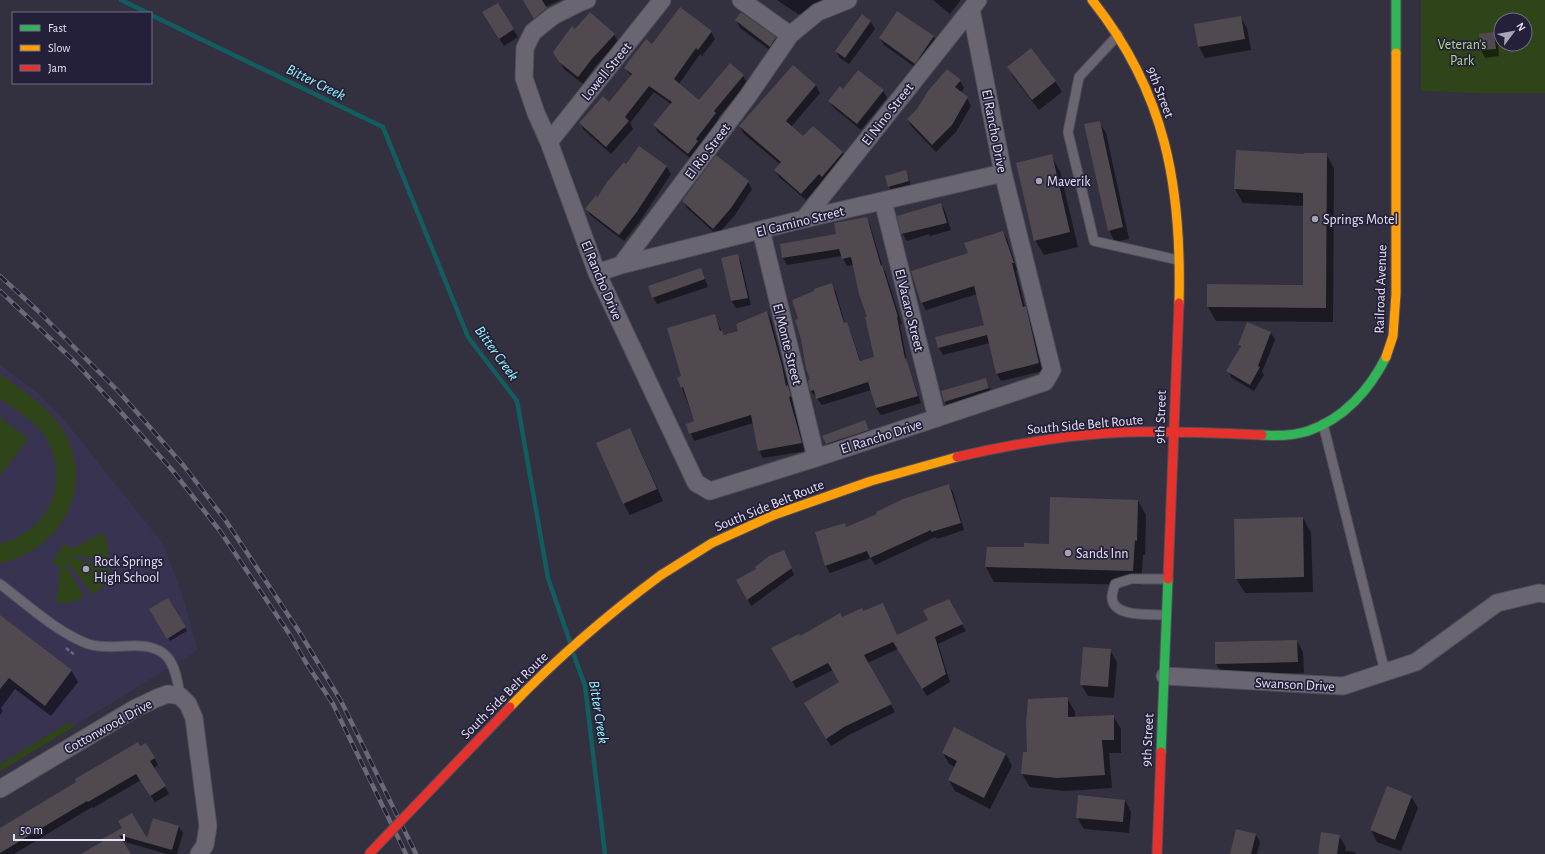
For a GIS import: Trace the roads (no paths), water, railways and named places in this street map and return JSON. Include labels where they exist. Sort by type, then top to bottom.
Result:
[{"type":"main road","name":"9th Street","points":[[1092,0],[1103,13],[1131,54],[1151,100],[1164,143],[1174,187],[1178,231],[1179,286],[1169,579],[1157,854]]},
{"type":"main road","name":"Railroad Avenue","points":[[1173,432],[1281,436],[1308,431],[1331,420],[1354,403],[1377,375],[1392,340],[1396,294],[1396,0]]},
{"type":"main road","name":"South Side Belt Route","points":[[369,854],[538,678],[620,605],[661,575],[710,544],[751,524],[790,508],[933,462],[992,449],[1045,440],[1114,432],[1173,432]]},
{"type":"street","name":"El Rancho Drive","points":[[587,0],[553,16],[533,32],[525,48],[524,78],[597,273],[696,483],[710,491],[816,458],[1045,382],[1052,370],[1003,173],[974,4]]},
{"type":"street","name":"Lowell Street","points":[[549,142],[662,0]]},
{"type":"street","points":[[741,0],[790,35]]},
{"type":"street","name":"El Rio Street","points":[[621,265],[748,96],[790,35],[818,12],[848,0]]},
{"type":"street","name":"El Nino Street","points":[[804,219],[974,4]]},
{"type":"street","name":"El Camino Street","points":[[597,273],[621,265],[804,219],[1003,173]]},
{"type":"street","name":"El Vacaro Street","points":[[883,201],[937,418]]},
{"type":"street","name":"El Monte Street","points":[[760,230],[816,458]]},
{"type":"street","name":"Swanson Drive","points":[[1165,676],[1343,686],[1416,662],[1497,604],[1539,593],[1545,594]]},
{"type":"street","name":"Cottonwood Drive","points":[[0,789],[134,709],[168,694],[180,696]]},
{"type":"street","points":[[180,696],[188,704],[194,718],[208,826],[205,845],[199,854]]},
{"type":"lane","points":[[1118,35],[1079,77],[1068,132],[1094,241],[1178,260]]},
{"type":"lane","points":[[1322,424],[1385,672]]},
{"type":"lane","points":[[1167,615],[1124,613],[1115,606],[1112,597],[1115,584],[1131,579],[1169,579]]},
{"type":"lane","points":[[0,584],[65,634],[90,645],[113,647],[152,647],[165,654],[174,667],[180,696]]},
{"type":"waterway","name":"Bitter Creek","points":[[121,0],[146,12]]},
{"type":"waterway","name":"Bitter Creek","points":[[152,15],[383,127],[468,337],[517,401],[548,578],[570,642]]},
{"type":"waterway","name":"Bitter Creek","points":[[574,655],[585,686],[605,854]]},
{"type":"railway","points":[[0,276],[37,310],[119,392],[184,466],[226,521],[300,633],[341,701],[416,854]]},
{"type":"railway","points":[[0,291],[75,362],[120,411],[173,471],[220,531],[290,635],[333,704],[406,854]]},
{"type":"place","name":"Maverik","points":[[1039,181]]},
{"type":"place","name":"Springs Motel","points":[[1315,219]]},
{"type":"place","name":"Sands Inn","points":[[1068,553]]},
{"type":"place","name":"Rock Springs High School","points":[[86,569]]},
{"type":"park label","name":"Veteran's Park","points":[[1462,52]]}]
